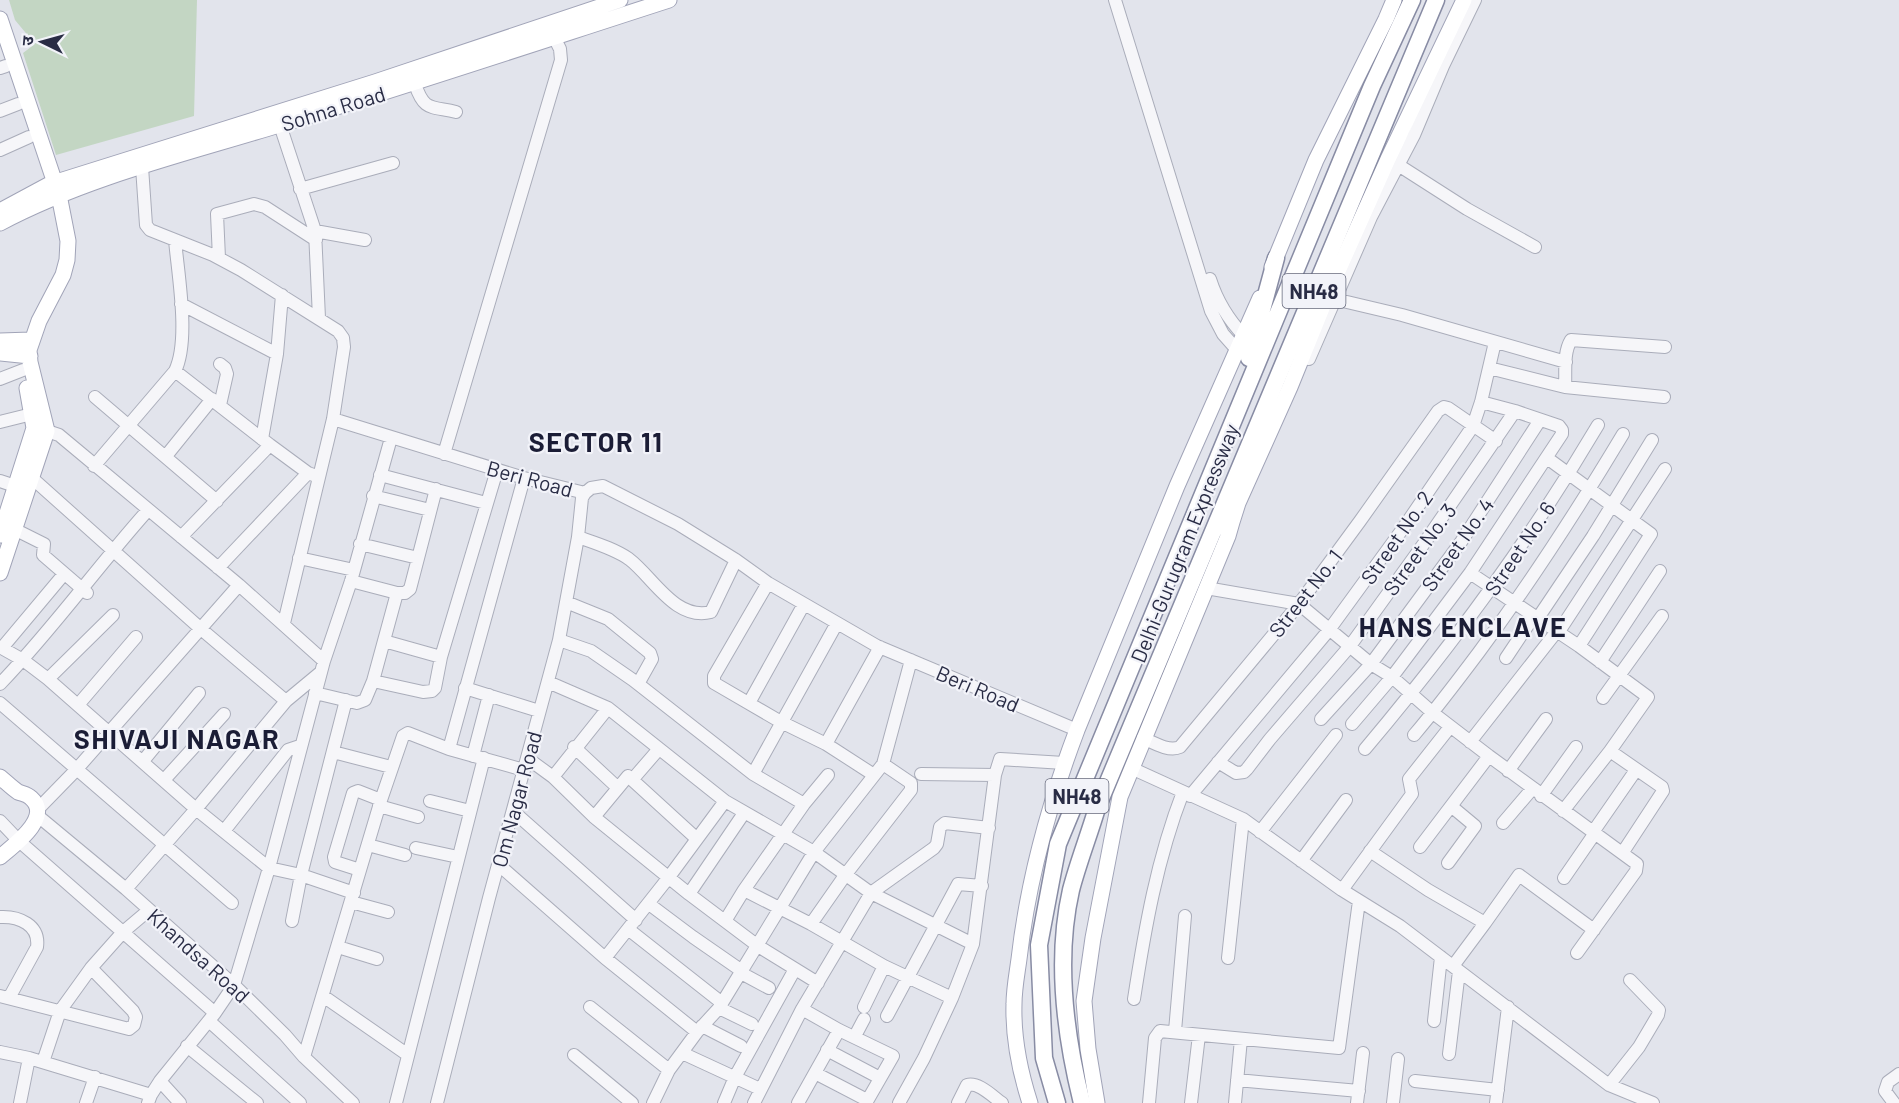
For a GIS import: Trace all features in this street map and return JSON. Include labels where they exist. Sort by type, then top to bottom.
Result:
[{"type":"highway","name":"Delhi-Gurugram Expressway","points":[[1057,1103],[1044,1058],[1040,945],[1059,844],[1372,86],[1412,0]]},
{"type":"highway","name":"Delhi-Gurugram Expressway","points":[[1095,1103],[1071,1058],[1064,1000],[1064,944],[1071,891],[1097,808],[1436,0]]},
{"type":"highway","points":[[1198,506],[1211,455],[1253,347],[1276,258]]},
{"type":"main road","name":"Sohna Road","points":[[0,223],[52,191],[142,167],[404,72],[620,0]]},
{"type":"main road","name":"Sohna Road","points":[[0,211],[52,191],[223,136],[280,125],[415,84],[669,0]]},
{"type":"main road","points":[[1030,1103],[1017,1047],[1014,1004],[1024,911],[1047,818],[1064,763],[1316,160],[1394,0]]},
{"type":"main road","points":[[1095,1103],[1084,1000],[1093,938],[1120,797],[1206,588],[1238,503],[1464,0]]},
{"type":"main road","points":[[0,19],[52,191],[59,242],[56,278],[28,323],[25,352],[38,424],[32,478],[6,534]]},
{"type":"main road","points":[[0,49],[3,67],[28,137],[52,191]]},
{"type":"main road","points":[[0,341],[25,352]]},
{"type":"main road","points":[[0,353],[25,352]]},
{"type":"main road","points":[[0,573],[6,534],[7,484],[38,424],[25,352]]},
{"type":"main road","points":[[1209,545],[1232,522]]},
{"type":"main road","points":[[0,777],[17,791],[31,798],[38,812],[0,857]]},
{"type":"main road","points":[[0,849],[17,838],[27,823],[30,812],[17,791]]},
{"type":"street","points":[[1115,0],[1211,311],[1217,324],[1238,351]]},
{"type":"street","points":[[1122,0],[1215,294],[1229,320],[1244,336]]},
{"type":"street","points":[[1474,0],[1393,162],[1467,209],[1535,247]]},
{"type":"street","points":[[444,454],[561,60],[560,49],[554,37]]},
{"type":"street","points":[[415,84],[420,99],[425,105],[456,112]]},
{"type":"street","points":[[0,111],[18,104]]},
{"type":"street","points":[[280,125],[315,236],[319,318]]},
{"type":"street","points":[[0,150],[28,137]]},
{"type":"street","points":[[300,189],[393,163]]},
{"type":"street","points":[[142,167],[146,225],[150,230],[219,258],[319,318],[338,331],[343,338],[344,347],[333,419],[313,475],[299,558],[284,623]]},
{"type":"street","points":[[219,258],[217,214],[254,204],[266,207],[315,236],[366,240]]},
{"type":"street","points":[[94,466],[175,371],[182,351],[181,304],[175,240]]},
{"type":"street","points":[[181,537],[217,501],[266,442],[282,295]]},
{"type":"street","points":[[1330,299],[1402,315],[1566,362]]},
{"type":"street","points":[[181,304],[277,354]]},
{"type":"street","points":[[1565,387],[1570,340],[1665,347]]},
{"type":"street","name":"Street No. 2","points":[[1134,999],[1143,942],[1167,832],[1186,794],[1218,762],[1329,630],[1404,527],[1473,426],[1495,342]]},
{"type":"street","points":[[0,379],[25,352]]},
{"type":"street","points":[[166,456],[216,402],[227,374],[225,368],[220,364]]},
{"type":"street","points":[[1489,368],[1565,387],[1664,397]]},
{"type":"street","points":[[175,371],[266,442],[313,475]]},
{"type":"street","points":[[94,396],[217,501]]},
{"type":"street","points":[[1352,724],[1392,677],[1470,573],[1562,434],[1561,428],[1515,411],[1481,402]]},
{"type":"street","name":"Street No. 1","points":[[1143,738],[1169,748],[1180,747],[1299,604],[1438,411],[1448,408],[1473,426]]},
{"type":"street","name":"Street No. 3","points":[[1218,762],[1236,773],[1244,772],[1350,646],[1515,411]]},
{"type":"street","name":"Beri Road","points":[[333,419],[524,478],[585,493],[591,488],[603,486],[678,524],[768,583],[880,647],[1077,730]]},
{"type":"street","name":"Street No. 4","points":[[1322,718],[1371,664],[1461,542],[1540,420]]},
{"type":"street","points":[[0,422],[38,424],[59,435],[284,623],[323,666]]},
{"type":"street","name":"Street No. 6","points":[[1365,749],[1411,694],[1492,589],[1568,475],[1598,425]]},
{"type":"street","points":[[1473,426],[1496,441]]},
{"type":"street","points":[[1414,735],[1514,604],[1589,491],[1623,434]]},
{"type":"street","points":[[0,1052],[95,1077],[150,1099],[160,1081],[212,1017],[234,985],[269,868],[315,693],[352,576],[391,438]]},
{"type":"street","points":[[1506,658],[1612,504],[1652,440]]},
{"type":"street","points":[[1546,459],[1589,491],[1633,519],[1651,535],[1578,646]]},
{"type":"street","points":[[1470,742],[1558,632],[1665,469]]},
{"type":"street","points":[[373,681],[423,692],[432,691],[435,688],[441,657],[497,470]]},
{"type":"street","points":[[218,568],[313,475]]},
{"type":"street","points":[[380,475],[486,503]]},
{"type":"street","points":[[32,478],[201,629],[286,701]]},
{"type":"street","points":[[449,749],[524,478]]},
{"type":"street","points":[[299,558],[397,593],[405,593],[410,589],[436,489]]},
{"type":"street","name":"Om Nagar Road","points":[[437,1103],[559,640],[578,537],[582,498],[585,493]]},
{"type":"street","points":[[374,496],[430,510]]},
{"type":"street","points":[[0,684],[85,591],[112,550],[148,510]]},
{"type":"street","points":[[6,534],[44,544],[42,554],[85,591]]},
{"type":"street","points":[[578,537],[621,554],[677,604],[693,613],[711,612],[736,560]]},
{"type":"street","points":[[360,544],[418,558]]},
{"type":"street","points":[[1600,662],[1660,571]]},
{"type":"street","points":[[1470,573],[1558,632],[1648,697],[1610,751],[1563,810]]},
{"type":"street","points":[[64,574],[1,647],[48,679],[196,809],[269,868],[302,875],[388,912]]},
{"type":"street","points":[[768,583],[714,676],[715,685],[826,744],[874,775]]},
{"type":"street","points":[[38,812],[239,585]]},
{"type":"street","points":[[1206,588],[1299,604],[1371,664],[1392,677],[1450,727],[1637,864],[1638,867],[1577,952]]},
{"type":"street","points":[[315,693],[357,703],[365,700],[373,681],[397,593]]},
{"type":"street","points":[[566,602],[608,619],[650,654],[652,659],[638,684]]},
{"type":"street","points":[[749,703],[804,604]]},
{"type":"street","points":[[48,679],[113,615]]},
{"type":"street","points":[[1603,698],[1662,616]]},
{"type":"street","points":[[753,774],[837,623]]},
{"type":"street","points":[[78,705],[136,637]]},
{"type":"street","points":[[559,640],[591,651],[638,684],[753,774],[804,804]]},
{"type":"street","points":[[384,641],[441,657]]},
{"type":"street","points":[[826,744],[880,647]]},
{"type":"street","points":[[653,1103],[669,1071],[699,1029],[720,1005],[742,972],[814,852],[883,764],[911,660]]},
{"type":"street","points":[[126,889],[196,809],[250,739],[323,666]]},
{"type":"street","points":[[548,682],[608,708],[724,801],[814,852],[871,893],[973,944]]},
{"type":"street","points":[[465,688],[540,711]]},
{"type":"street","points":[[143,761],[199,693]]},
{"type":"street","points":[[396,1103],[470,812],[489,695]]},
{"type":"street","points":[[292,921],[346,700]]},
{"type":"street","points":[[0,703],[231,903]]},
{"type":"street","points":[[553,777],[574,747],[608,708]]},
{"type":"street","points":[[164,780],[224,714]]},
{"type":"street","points":[[1508,771],[1546,719]]},
{"type":"street","points":[[1342,890],[1412,794],[1409,779],[1450,727]]},
{"type":"street","points":[[304,1057],[380,803],[401,739],[406,733],[478,757],[525,764],[553,777],[594,817],[689,894],[758,946],[818,983]]},
{"type":"street","points":[[1260,832],[1336,735]]},
{"type":"street","points":[[224,831],[288,750],[300,746]]},
{"type":"street","points":[[574,747],[618,788]]},
{"type":"street","points":[[1503,823],[1536,792],[1576,747]]},
{"type":"street","points":[[632,780],[658,750]]},
{"type":"street","points":[[1610,751],[1662,787],[1663,791],[1623,852]]},
{"type":"street","points":[[333,752],[392,767]]},
{"type":"street","points":[[1420,847],[1489,756]]},
{"type":"street","points":[[899,1103],[924,1058],[952,998],[973,944],[995,775],[999,762],[1002,758],[1064,763]]},
{"type":"street","points":[[811,924],[846,874],[911,790],[911,783],[883,764]]},
{"type":"street","points":[[1131,768],[1243,819],[1342,890],[1400,926],[1609,1085],[1653,1103]]},
{"type":"street","points":[[1564,878],[1636,770]]},
{"type":"street","points":[[921,774],[995,775]]},
{"type":"street","points":[[725,921],[782,834],[828,775]]},
{"type":"street","points":[[594,817],[627,777],[697,839]]},
{"type":"street","points":[[360,870],[335,862],[334,857],[352,793],[358,791],[380,803],[418,818]]},
{"type":"street","points":[[1301,861],[1346,800]]},
{"type":"street","points":[[430,801],[470,812]]},
{"type":"street","points":[[605,958],[649,904],[724,801]]},
{"type":"street","points":[[1448,863],[1475,826],[1451,806]]},
{"type":"street","name":"Khandsa Road","points":[[38,812],[234,985],[304,1057],[353,1103]]},
{"type":"street","points":[[514,812],[720,1005],[752,1024]]},
{"type":"street","points":[[689,894],[744,813]]},
{"type":"street","points":[[1228,958],[1243,819]]},
{"type":"street","points":[[0,821],[123,932],[300,1103]]},
{"type":"street","points":[[754,1103],[802,1009],[871,893],[934,848],[940,827],[945,823],[989,828]]},
{"type":"street","points":[[368,845],[405,855]]},
{"type":"street","points":[[416,848],[458,857]]},
{"type":"street","points":[[1370,851],[1428,890],[1485,923]]},
{"type":"street","points":[[499,865],[605,958],[699,1029],[741,1046]]},
{"type":"street","points":[[1449,1054],[1456,968],[1519,875],[1594,930]]},
{"type":"street","points":[[887,1017],[958,885],[982,886]]},
{"type":"street","points":[[744,890],[843,941],[884,966],[952,998]]},
{"type":"street","points":[[1149,1103],[1155,1038],[1160,1030],[1339,1048],[1359,901]]},
{"type":"street","points":[[649,904],[742,972],[769,988]]},
{"type":"street","points":[[43,1062],[60,1011],[91,968],[123,932],[150,910]]},
{"type":"street","points":[[0,916],[20,919],[28,924],[34,930],[38,941],[37,948],[4,997],[129,1029],[134,1025],[136,1017],[133,1011],[91,968]]},
{"type":"street","points":[[1175,1031],[1185,916]]},
{"type":"street","points":[[338,947],[377,959]]},
{"type":"street","points":[[1434,1021],[1441,957]]},
{"type":"street","points":[[855,1036],[884,966]]},
{"type":"street","points":[[724,1103],[735,1077],[795,969]]},
{"type":"street","points":[[1609,1085],[1639,1047],[1659,1010],[1629,980]]},
{"type":"street","points":[[323,996],[408,1055]]},
{"type":"street","points":[[590,1007],[669,1071]]},
{"type":"street","points":[[1496,1103],[1508,1007]]},
{"type":"street","points":[[802,1009],[838,1030],[855,1036],[893,1056],[867,1101],[815,1073]]},
{"type":"street","points":[[798,1103],[838,1030]]},
{"type":"street","points":[[1191,1103],[1199,1035]]},
{"type":"street","points":[[1235,1103],[1241,1039]]},
{"type":"street","points":[[187,1046],[257,1103]]},
{"type":"street","points":[[827,1050],[880,1078]]},
{"type":"street","points":[[682,1053],[760,1089]]},
{"type":"street","points":[[1237,1080],[1358,1097],[1363,1053]]},
{"type":"street","points":[[574,1055],[632,1103]]},
{"type":"street","points":[[20,1103],[29,1058]]},
{"type":"street","points":[[1393,1103],[1398,1059]]},
{"type":"street","points":[[1894,1103],[1885,1091],[1888,1083],[1899,1074]]},
{"type":"street","points":[[86,1103],[95,1077]]},
{"type":"street","points":[[160,1081],[180,1103]]},
{"type":"street","points":[[1415,1081],[1498,1090]]},
{"type":"street","points":[[958,1103],[967,1085],[975,1084],[1002,1103]]},
{"type":"green space","points":[[9,0],[197,0],[194,116],[56,155],[23,53],[35,44],[15,20]]},
{"type":"district","name":"SECTOR 11","points":[[596,441]]},
{"type":"district","name":"HANS ENCLAVE","points":[[1463,626]]},
{"type":"district","name":"SHIVAJI NAGAR","points":[[177,738]]}]
